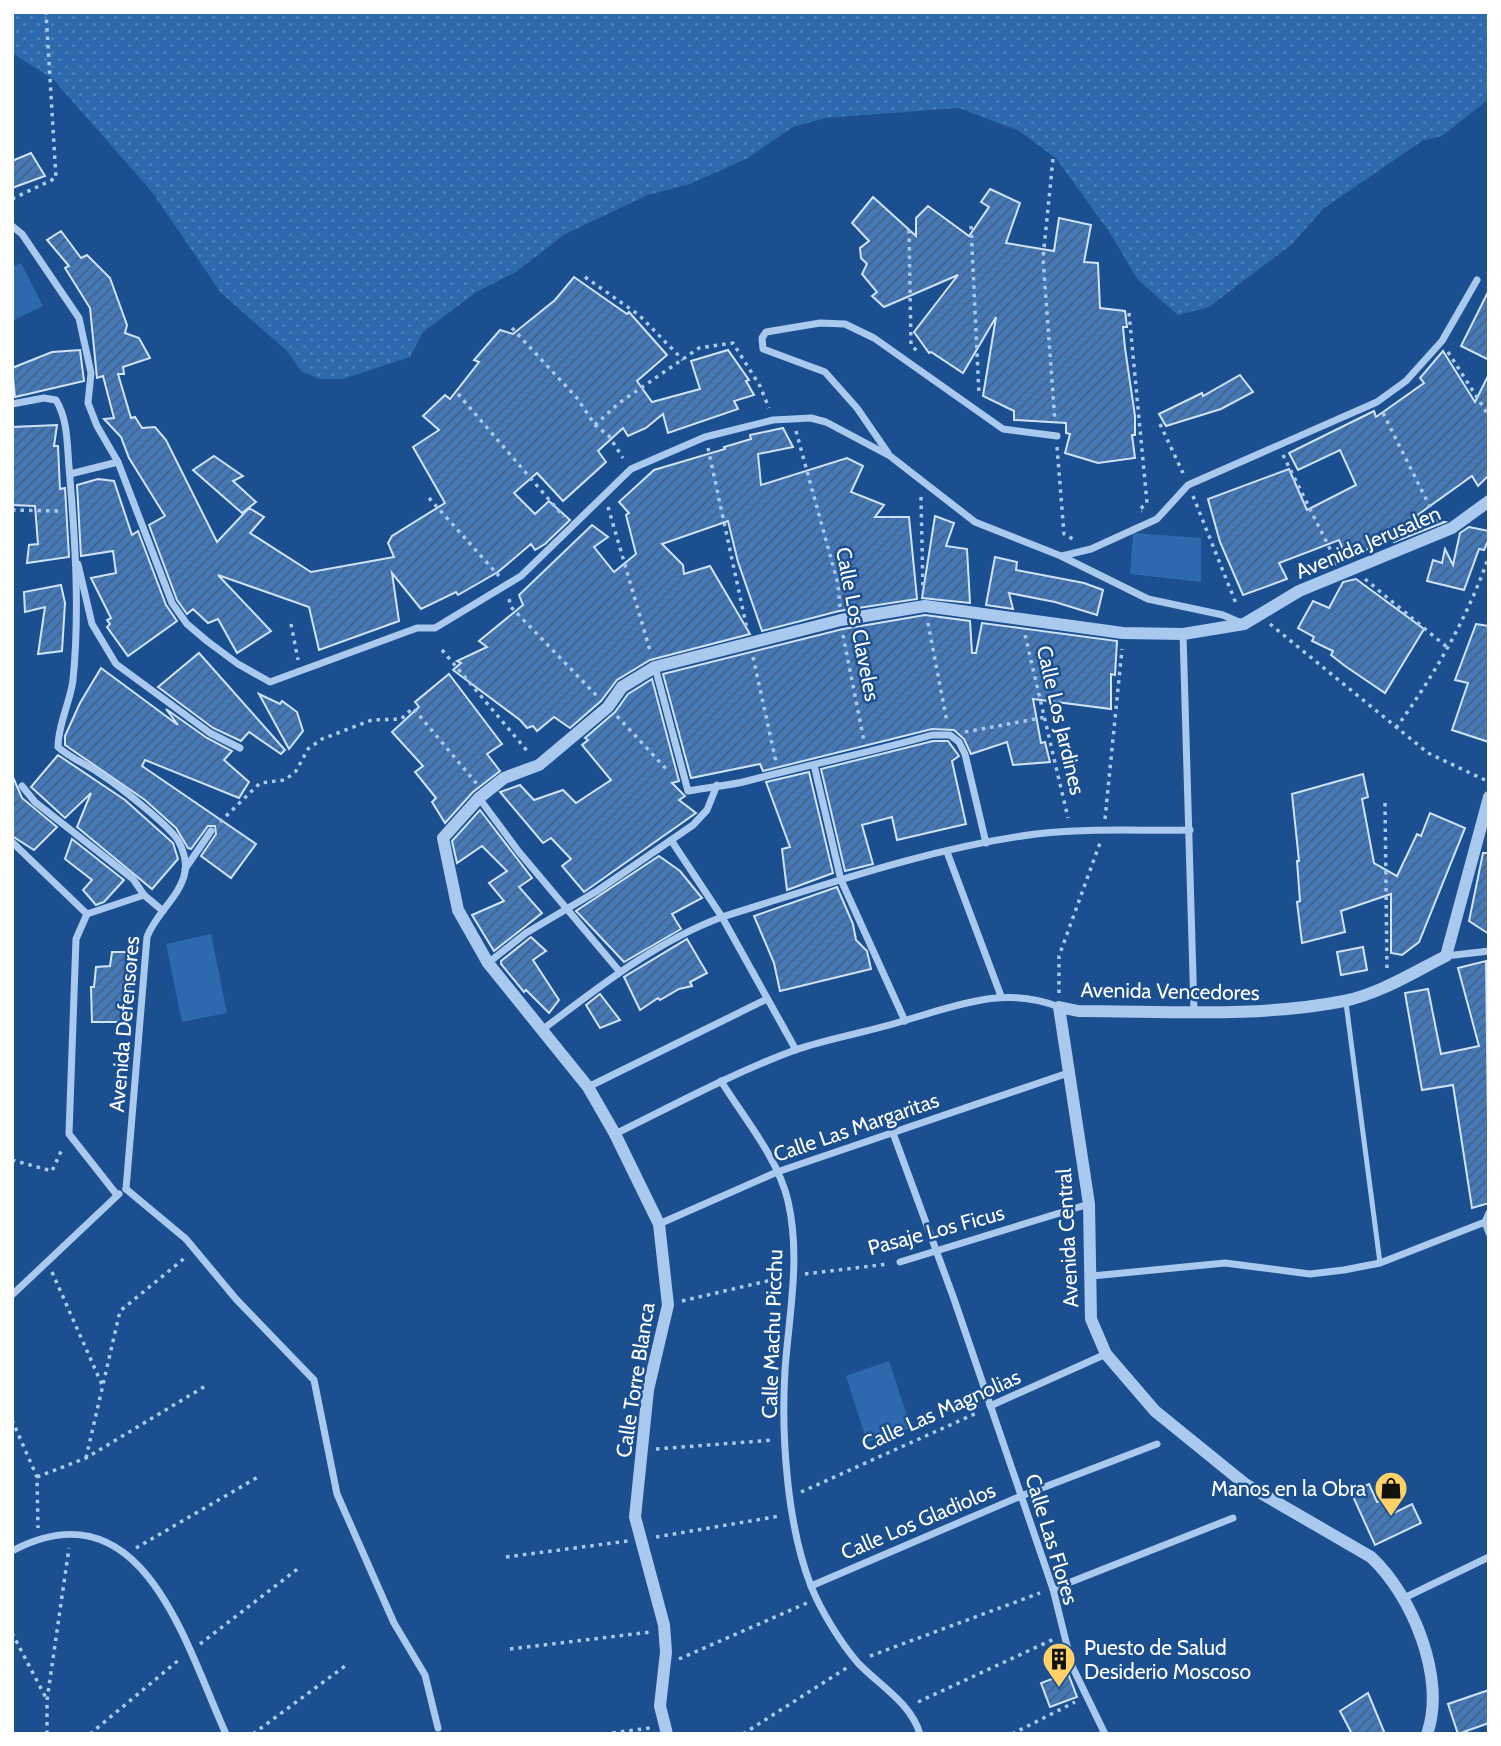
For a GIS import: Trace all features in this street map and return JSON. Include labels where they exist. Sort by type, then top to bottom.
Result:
[{"type":"street","points":[[12,226],[22,234],[79,318],[91,373],[88,403],[97,426],[118,462],[172,603],[187,624],[238,664],[270,682],[417,628],[435,628],[507,585],[547,554],[568,529],[631,469],[705,437],[773,420],[811,418],[826,422],[890,456],[975,522],[1062,556],[1148,599],[1223,615],[1244,624]]},
{"type":"street","points":[[1062,556],[1091,549],[1157,519],[1188,485],[1377,402],[1406,381],[1442,341],[1477,280]]},
{"type":"street","points":[[890,456],[857,408],[825,372],[763,349],[762,338],[766,332],[820,323],[845,324],[874,338],[1003,429],[1056,436]]},
{"type":"street","points":[[12,404],[44,398],[57,400],[64,413],[74,512],[73,682],[58,735],[58,747],[99,773],[177,839],[184,853],[185,869]]},
{"type":"street","points":[[69,474],[118,462]]},
{"type":"street","name":"Avenida Jerusalen","points":[[443,838],[479,798],[504,778],[539,765],[608,707],[622,687],[655,667],[841,620],[925,606],[1123,633],[1183,634],[1244,624],[1299,592],[1443,532],[1489,501]]},
{"type":"street","points":[[74,549],[92,624],[116,664],[210,733],[240,748]]},
{"type":"street","points":[[1183,634],[1194,1011]]},
{"type":"street","points":[[655,667],[688,791],[744,782],[778,771],[814,765],[932,736],[950,735],[959,743],[965,754],[970,786],[986,843]]},
{"type":"street","points":[[814,765],[841,880],[905,1021]]},
{"type":"street","points":[[488,963],[526,933],[671,840],[707,810],[716,785]]},
{"type":"street","points":[[22,786],[35,803],[133,879],[144,895],[163,911]]},
{"type":"street","points":[[1446,956],[1489,796]]},
{"type":"street","points":[[479,798],[566,909],[620,972]]},
{"type":"street","points":[[542,1030],[620,972],[690,929],[841,880],[986,843],[1071,831],[1190,830]]},
{"type":"street","name":"Avenida Defensores","points":[[126,1189],[147,937],[153,920],[163,911],[181,884],[185,869],[211,831]]},
{"type":"street","name":"Calle Torre Blanca","points":[[443,838],[458,910],[488,963],[588,1087],[615,1134],[659,1224],[668,1305],[648,1390],[635,1517],[663,1630],[664,1665],[660,1706],[666,1730]]},
{"type":"street","points":[[671,840],[722,917],[796,1050]]},
{"type":"street","points":[[12,842],[87,914]]},
{"type":"street","points":[[947,852],[1001,996]]},
{"type":"street","points":[[117,1195],[69,1134],[76,939],[87,914],[144,895]]},
{"type":"street","name":"Avenida Vencedores","points":[[615,1134],[721,1081],[796,1050],[943,1008],[1001,996],[1035,997],[1078,1011],[1270,1011],[1346,1001],[1387,985],[1446,956],[1488,953]]},
{"type":"street","points":[[588,1087],[767,999]]},
{"type":"street","name":"Avenida Central","points":[[1059,1007],[1088,1204],[1092,1276],[1091,1319],[1106,1354],[1155,1411],[1245,1484],[1371,1557],[1386,1571],[1404,1598],[1429,1663],[1434,1690],[1427,1734]]},
{"type":"street","name":"Calle Las Margaritas","points":[[659,1224],[777,1172],[1068,1073]]},
{"type":"street","name":"Calle Machu Picchu","points":[[721,1081],[777,1172],[787,1198],[794,1233],[794,1275],[785,1372],[786,1440],[792,1514],[811,1586],[857,1661],[907,1708],[920,1734]]},
{"type":"street","points":[[893,1133],[937,1251]]},
{"type":"street","points":[[12,1296],[126,1189],[195,1250],[236,1299],[314,1380],[337,1494],[394,1623],[425,1675],[438,1728]]},
{"type":"street","name":"Pasaje Los Ficus","points":[[900,1262],[1088,1204]]},
{"type":"street","points":[[1489,1213],[1485,1222],[1489,1233]]},
{"type":"street","points":[[1092,1276],[1226,1263],[1310,1274],[1380,1263],[1485,1222]]},
{"type":"street","name":"Calle Las Flores","points":[[937,1251],[1053,1589],[1062,1635],[1086,1697],[1105,1734]]},
{"type":"street","name":"Calle Las Magnolias","points":[[990,1406],[1106,1354]]},
{"type":"street","name":"Calle Los Gladiolos","points":[[811,1586],[1021,1496],[1157,1444]]},
{"type":"street","points":[[1053,1589],[1233,1518]]},
{"type":"street","points":[[12,1551],[38,1537],[71,1532],[108,1542],[141,1565],[161,1590],[226,1734]]},
{"type":"street","points":[[1404,1598],[1489,1557]]},
{"type":"lane","points":[[1346,1001],[1380,1263]]},
{"type":"path","points":[[12,199],[56,178],[46,12]]},
{"type":"path","points":[[1054,159],[1043,258],[1063,534],[1091,549]]},
{"type":"path","points":[[971,226],[979,397]]},
{"type":"path","points":[[909,229],[911,345]]},
{"type":"path","points":[[585,277],[639,315],[684,360]]},
{"type":"path","points":[[1129,313],[1147,503],[1139,510],[1157,519]]},
{"type":"path","points":[[512,328],[577,398],[595,425],[609,436],[631,469]]},
{"type":"path","points":[[1442,341],[1489,416]]},
{"type":"path","points":[[595,425],[619,403],[699,348],[733,343],[760,386],[773,420]]},
{"type":"path","points":[[458,394],[563,513],[568,529]]},
{"type":"path","points":[[1377,402],[1443,532]]},
{"type":"path","name":"Calle Los Claveles","points":[[793,419],[838,584],[841,620],[866,753]]},
{"type":"path","points":[[1160,424],[1188,485],[1244,624]]},
{"type":"path","points":[[705,437],[778,771]]},
{"type":"path","points":[[1277,444],[1349,572],[1449,649]]},
{"type":"path","points":[[603,496],[655,667]]},
{"type":"path","points":[[429,498],[507,585],[511,607],[688,791]]},
{"type":"path","points":[[12,510],[74,512]]},
{"type":"path","points":[[1396,728],[1449,649],[1473,600],[1489,556]]},
{"type":"path","points":[[1261,616],[1428,753],[1489,782]]},
{"type":"path","name":"Calle Los Jardines","points":[[1021,618],[1071,831]]},
{"type":"path","points":[[291,624],[300,669]]},
{"type":"path","points":[[442,650],[539,765]]},
{"type":"path","points":[[211,831],[260,783],[285,780],[296,771],[307,749],[322,738],[372,720],[401,719],[413,708],[479,787],[479,798]]},
{"type":"path","points":[[950,735],[1045,717]]},
{"type":"path","points":[[1385,803],[1387,985]]},
{"type":"path","points":[[12,1160],[52,1171],[69,1134]]},
{"type":"path","points":[[86,1458],[120,1311],[195,1250]]},
{"type":"path","name":"Pasaje Los Ficus","points":[[668,1305],[794,1275],[900,1262]]},
{"type":"path","points":[[48,1264],[103,1387]]},
{"type":"path","points":[[37,1477],[86,1458],[207,1385]]},
{"type":"path","name":"Calle Las Magnolias","points":[[791,1497],[990,1406]]},
{"type":"path","points":[[12,1420],[37,1477],[38,1537]]},
{"type":"path","points":[[642,1450],[786,1440]]},
{"type":"path","points":[[125,1554],[258,1477]]},
{"type":"path","points":[[506,1557],[640,1540],[792,1514]]},
{"type":"path","points":[[47,1734],[47,1700],[71,1532]]},
{"type":"path","points":[[743,1734],[857,1661],[1053,1589]]},
{"type":"path","points":[[664,1665],[818,1598]]},
{"type":"path","points":[[510,1648],[663,1630]]},
{"type":"path","points":[[12,1633],[47,1700]]},
{"type":"path","points":[[907,1708],[1062,1635]]},
{"type":"path","points":[[253,1734],[345,1666]]},
{"type":"path","points":[[1012,1734],[1086,1697]]},
{"type":"path","points":[[604,1734],[666,1730]]},
{"type":"shaded area","points":[[12,12],[1489,12],[1489,99],[1442,136],[1422,141],[1324,208],[1291,245],[1209,307],[1178,315],[1138,280],[1110,233],[1056,158],[1019,131],[959,108],[825,118],[793,127],[746,159],[690,184],[648,195],[565,234],[516,272],[478,291],[423,332],[410,357],[343,379],[320,379],[302,372],[287,351],[221,293],[152,192],[53,79],[12,53]]},
{"type":"shaded area","points":[[21,263],[43,306],[12,321],[12,267]]},
{"type":"shaded area","points":[[1133,533],[1201,538],[1201,582],[1130,574]]},
{"type":"shaded area","points":[[211,934],[227,1013],[182,1022],[166,944]]},
{"type":"shaded area","points":[[889,1361],[911,1428],[867,1442],[846,1376]]},
{"type":"building","points":[[31,153],[45,176],[12,188],[12,161]]},
{"type":"building","points":[[990,189],[1020,203],[1006,243],[1054,251],[1059,218],[1091,225],[1084,262],[1098,263],[1100,308],[1125,311],[1127,327],[1123,327],[1135,416],[1135,435],[1132,435],[1135,458],[1098,463],[1065,453],[1070,434],[1066,433],[1066,423],[1014,420],[1014,411],[983,396],[996,317],[963,373],[929,353],[914,332],[958,275],[884,307],[872,296],[877,292],[862,274],[867,264],[861,258],[860,248],[869,241],[852,223],[873,197],[916,236],[916,218],[928,206],[969,236],[989,207],[981,202]]},
{"type":"building","points":[[61,231],[81,258],[87,255],[110,278],[127,325],[125,333],[139,338],[150,358],[123,367],[124,374],[118,374],[131,418],[135,417],[142,428],[155,427],[166,440],[217,542],[249,508],[264,517],[250,533],[311,572],[394,557],[388,543],[392,536],[445,503],[413,447],[439,430],[423,416],[445,395],[450,399],[479,362],[474,360],[500,330],[513,334],[555,300],[574,277],[627,314],[629,312],[667,355],[637,381],[652,402],[700,389],[691,361],[728,350],[749,380],[746,381],[754,395],[734,401],[738,409],[668,433],[663,414],[646,428],[628,436],[623,428],[598,451],[606,462],[563,501],[537,473],[514,493],[535,514],[549,501],[570,520],[545,544],[535,550],[531,544],[498,572],[458,595],[456,592],[421,609],[392,573],[399,621],[319,650],[309,607],[218,575],[271,631],[237,653],[218,619],[208,623],[193,609],[187,614],[177,600],[149,525],[165,516],[129,458],[121,437],[104,419],[114,418],[103,376],[97,378],[90,308],[65,268],[69,266],[47,240]]},
{"type":"building","points":[[1489,290],[1489,360],[1461,346]]},
{"type":"building","points":[[80,350],[84,381],[15,397],[12,368],[52,352]]},
{"type":"building","points":[[1443,351],[1475,402],[1489,374],[1489,475],[1478,486],[1472,476],[1416,516],[1445,522],[1394,542],[1392,538],[1334,565],[1343,550],[1339,540],[1279,563],[1287,579],[1243,595],[1220,542],[1208,499],[1289,469],[1307,510],[1356,485],[1340,450],[1298,470],[1289,453],[1374,411],[1376,417],[1424,383],[1420,378]]},
{"type":"building","points":[[1240,375],[1253,392],[1221,409],[1166,426],[1159,414],[1202,393],[1203,396]]},
{"type":"building","points":[[57,425],[54,446],[58,446],[60,489],[65,488],[69,557],[27,563],[29,545],[38,544],[35,506],[12,505],[12,427]]},
{"type":"building","points":[[783,428],[793,447],[758,454],[761,485],[847,458],[863,466],[851,492],[884,505],[875,517],[909,517],[917,599],[839,611],[762,631],[738,562],[728,521],[662,544],[683,565],[684,574],[710,566],[750,634],[650,660],[617,680],[601,701],[570,728],[554,717],[537,731],[533,726],[527,728],[453,670],[461,663],[457,661],[487,647],[479,641],[523,605],[519,595],[592,525],[608,537],[594,547],[614,572],[636,554],[626,515],[629,513],[619,502],[654,470],[725,449],[724,447],[751,439],[750,435]]},
{"type":"building","points":[[214,456],[243,476],[233,481],[256,502],[242,513],[193,470]]},
{"type":"building","points":[[98,479],[114,481],[132,535],[138,531],[166,605],[177,621],[128,656],[107,627],[110,624],[107,620],[111,618],[91,578],[116,573],[113,551],[81,556],[77,485]]},
{"type":"building","points":[[935,516],[954,523],[946,546],[967,549],[970,603],[922,598]]},
{"type":"building","points":[[1469,527],[1489,531],[1489,539],[1484,550],[1479,549],[1464,590],[1427,581],[1433,560],[1442,563],[1445,549],[1453,565],[1460,533]]},
{"type":"building","points":[[995,557],[1017,562],[1016,570],[1084,583],[1103,590],[1097,615],[1055,602],[1009,593],[1013,609],[986,605]]},
{"type":"building","points":[[1356,579],[1424,629],[1385,693],[1331,655],[1333,651],[1312,641],[1314,637],[1298,628],[1313,601],[1329,608],[1343,582]]},
{"type":"building","points":[[61,585],[65,603],[62,651],[38,654],[45,607],[25,612],[24,592]]},
{"type":"building","points":[[925,615],[970,621],[972,653],[976,653],[982,623],[1117,641],[1115,675],[1111,674],[1111,709],[1033,699],[1041,743],[1045,742],[1050,762],[1013,765],[1007,742],[971,754],[964,739],[954,730],[932,729],[763,771],[760,764],[691,778],[663,674],[843,629]]},
{"type":"building","points":[[1476,624],[1489,626],[1489,742],[1452,730],[1468,683],[1455,680]]},
{"type":"building","points":[[199,653],[285,750],[281,754],[249,732],[241,741],[213,728],[158,687]]},
{"type":"building","points":[[101,668],[178,725],[166,709],[207,738],[232,751],[224,760],[249,782],[239,798],[145,760],[142,766],[256,844],[231,878],[201,856],[216,834],[215,826],[208,826],[191,849],[188,848],[176,828],[145,800],[65,745],[65,736],[80,703]]},
{"type":"building","points":[[449,674],[502,744],[487,754],[500,771],[473,792],[445,823],[432,802],[436,798],[415,772],[423,766],[392,732],[419,707],[415,702]]},
{"type":"building","points":[[652,679],[679,781],[672,783],[685,796],[679,800],[696,813],[584,892],[562,866],[571,859],[551,838],[543,843],[500,792],[520,785],[534,800],[563,790],[576,803],[611,780],[582,745],[588,740],[585,738],[615,712],[628,694]]},
{"type":"building","points":[[259,694],[280,704],[282,701],[297,712],[303,731],[289,749]]},
{"type":"building","points":[[933,741],[948,741],[959,756],[952,761],[966,824],[897,840],[892,817],[862,825],[873,864],[845,871],[821,769]]},
{"type":"building","points":[[58,755],[125,800],[173,843],[178,859],[152,889],[77,827],[91,793],[65,818],[31,787]]},
{"type":"building","points":[[809,772],[833,873],[787,890],[782,849],[790,847],[766,782]]},
{"type":"building","points":[[1363,774],[1368,797],[1362,799],[1374,863],[1397,876],[1417,834],[1421,836],[1430,813],[1465,828],[1419,942],[1402,955],[1391,953],[1391,894],[1341,911],[1345,932],[1302,943],[1297,902],[1300,901],[1299,861],[1292,794]]},
{"type":"building","points":[[12,775],[22,798],[57,827],[34,850],[12,836]]},
{"type":"building","points":[[480,810],[532,878],[519,887],[542,913],[494,951],[472,915],[504,901],[489,883],[507,871],[482,846],[457,863],[452,841]]},
{"type":"building","points":[[72,839],[124,880],[104,902],[96,905],[83,890],[92,880],[65,859]]},
{"type":"building","points":[[1483,853],[1489,853],[1489,934],[1469,921]]},
{"type":"building","points":[[659,856],[680,871],[702,898],[672,914],[681,929],[624,962],[576,911]]},
{"type":"building","points":[[837,887],[853,924],[856,940],[867,951],[871,969],[780,991],[774,963],[754,916]]},
{"type":"building","points":[[531,937],[546,951],[533,960],[559,1000],[549,1013],[526,990],[524,992],[501,964],[501,961]]},
{"type":"building","points":[[687,939],[707,973],[690,982],[692,986],[679,989],[660,1000],[658,998],[640,1010],[624,977]]},
{"type":"building","points":[[1363,947],[1367,970],[1341,975],[1337,952]]},
{"type":"building","points":[[112,952],[133,952],[126,1022],[92,1022],[91,987],[94,987],[96,967],[110,966]]},
{"type":"building","points":[[1486,961],[1489,1203],[1472,1208],[1453,1085],[1422,1090],[1405,993],[1428,989],[1441,1054],[1479,1046],[1458,968]]},
{"type":"building","points":[[600,994],[620,1020],[600,1028],[586,1005]]},
{"type":"building","name":"Manos en la Obra","points":[[1369,1484],[1377,1502],[1387,1498],[1394,1513],[1412,1504],[1421,1523],[1375,1545],[1351,1492]]},
{"type":"building","name":"Puesto de Salud Desiderio Moscoso","points":[[1068,1673],[1077,1697],[1050,1707],[1041,1683]]},
{"type":"building","points":[[1489,1690],[1489,1723],[1458,1734],[1448,1704]]},
{"type":"building","points":[[1368,1693],[1385,1734],[1352,1734],[1340,1711]]},
{"type":"place","name":"Manos en la Obra","points":[[1391,1518]]},
{"type":"place","name":"Puesto de Salud Desiderio Moscoso","points":[[1059,1689]]}]
